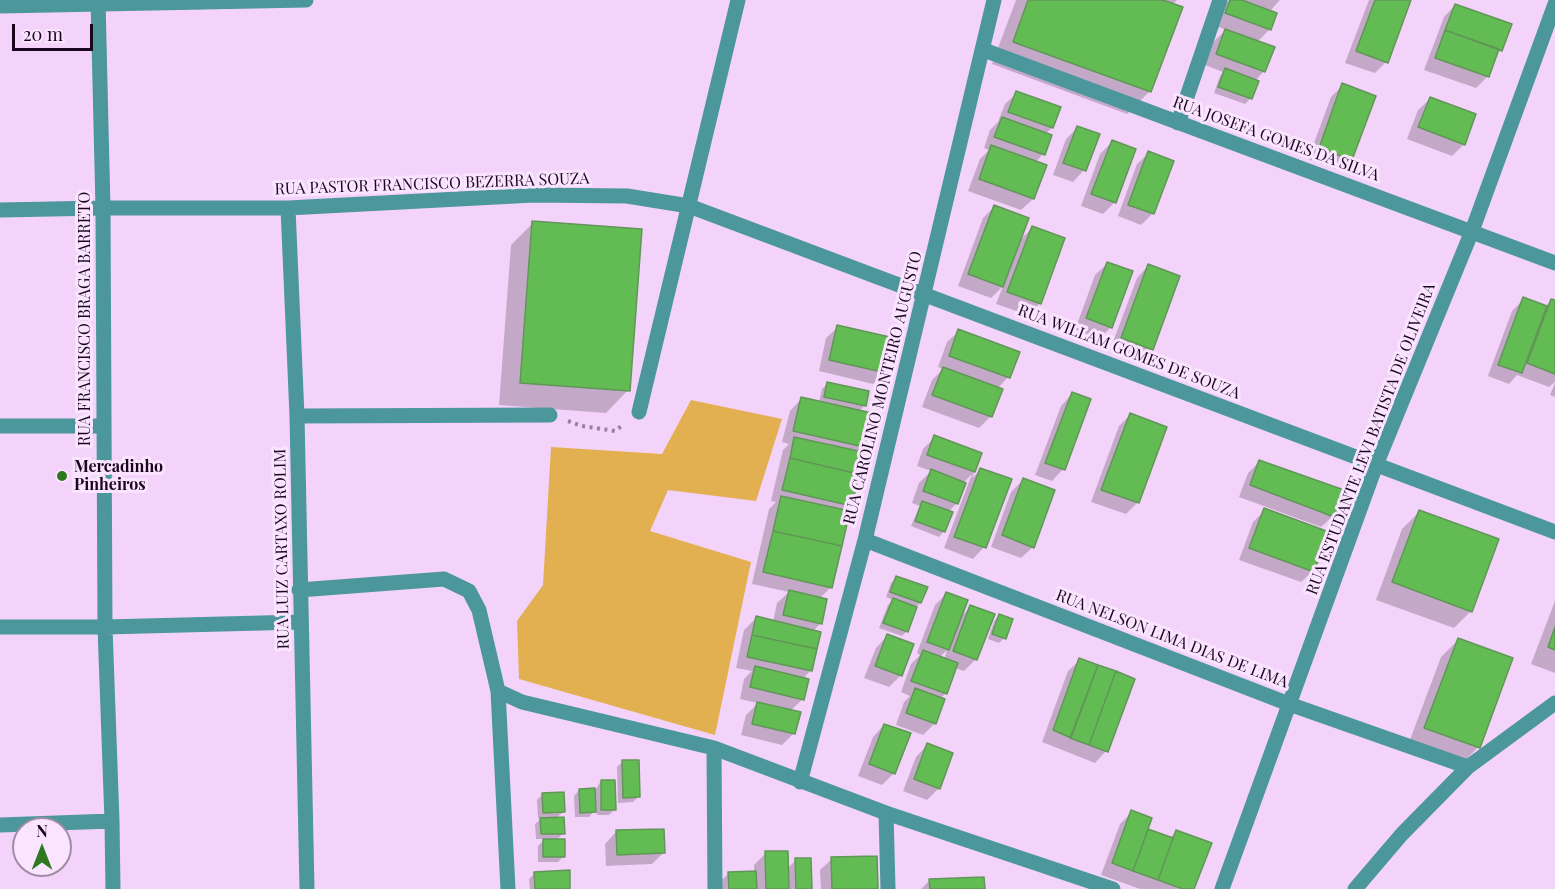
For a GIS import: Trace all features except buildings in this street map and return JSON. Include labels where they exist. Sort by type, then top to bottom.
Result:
[{"type":"street","points":[[0,6],[98,1],[306,0]]},
{"type":"street","points":[[639,412],[738,0]]},
{"type":"street","name":"RUA CAROLINO MONTEIRO AUGUSTO","points":[[800,782],[865,540],[984,50],[994,0]]},
{"type":"street","points":[[1178,123],[1220,0]]},
{"type":"street","name":"RUA FRANCISCO BRAGA BARRETO","points":[[98,1],[103,208],[105,627],[113,889]]},
{"type":"street","name":"RUA ESTUDANTE LEVI BATISTA DE OLIVEIRA","points":[[1222,889],[1376,465],[1473,231],[1555,4]]},
{"type":"street","name":"RUA JOSEFA GOMES DA SILVA","points":[[984,50],[1555,263]]},
{"type":"street","name":"RUA PASTOR FRANCISCO BEZERRA SOUZA","points":[[0,210],[288,208],[534,195],[627,196],[689,206]]},
{"type":"street","name":"RUA WILLAM GOMES DE SOUZA","points":[[689,206],[1555,532]]},
{"type":"street","name":"RUA LUIZ CARTAXO ROLIM","points":[[288,208],[297,416],[307,889]]},
{"type":"street","points":[[297,416],[550,415]]},
{"type":"street","points":[[0,426],[104,426]]},
{"type":"street","name":"RUA NELSON LIMA DIAS DE LIMA","points":[[865,540],[1289,704],[1468,766]]},
{"type":"street","points":[[299,590],[444,579],[469,591],[479,610],[498,691],[508,889]]},
{"type":"street","points":[[0,627],[301,622]]},
{"type":"street","points":[[498,691],[522,702],[714,748],[886,813],[1112,889]]},
{"type":"street","points":[[1355,889],[1402,834],[1468,766],[1555,704]]},
{"type":"street","points":[[714,748],[715,889]]},
{"type":"street","points":[[886,813],[888,889]]},
{"type":"street","points":[[0,825],[112,821]]},
{"type":"path","points":[[550,415],[582,426],[615,431],[639,412]]},
{"type":"shaded area","points":[[691,400],[782,419],[756,501],[668,490],[650,531],[751,562],[715,735],[519,679],[517,621],[543,585],[551,447],[662,454]]},
{"type":"place","name":"Mercadinho Pinheiros","points":[[62,476]]}]
